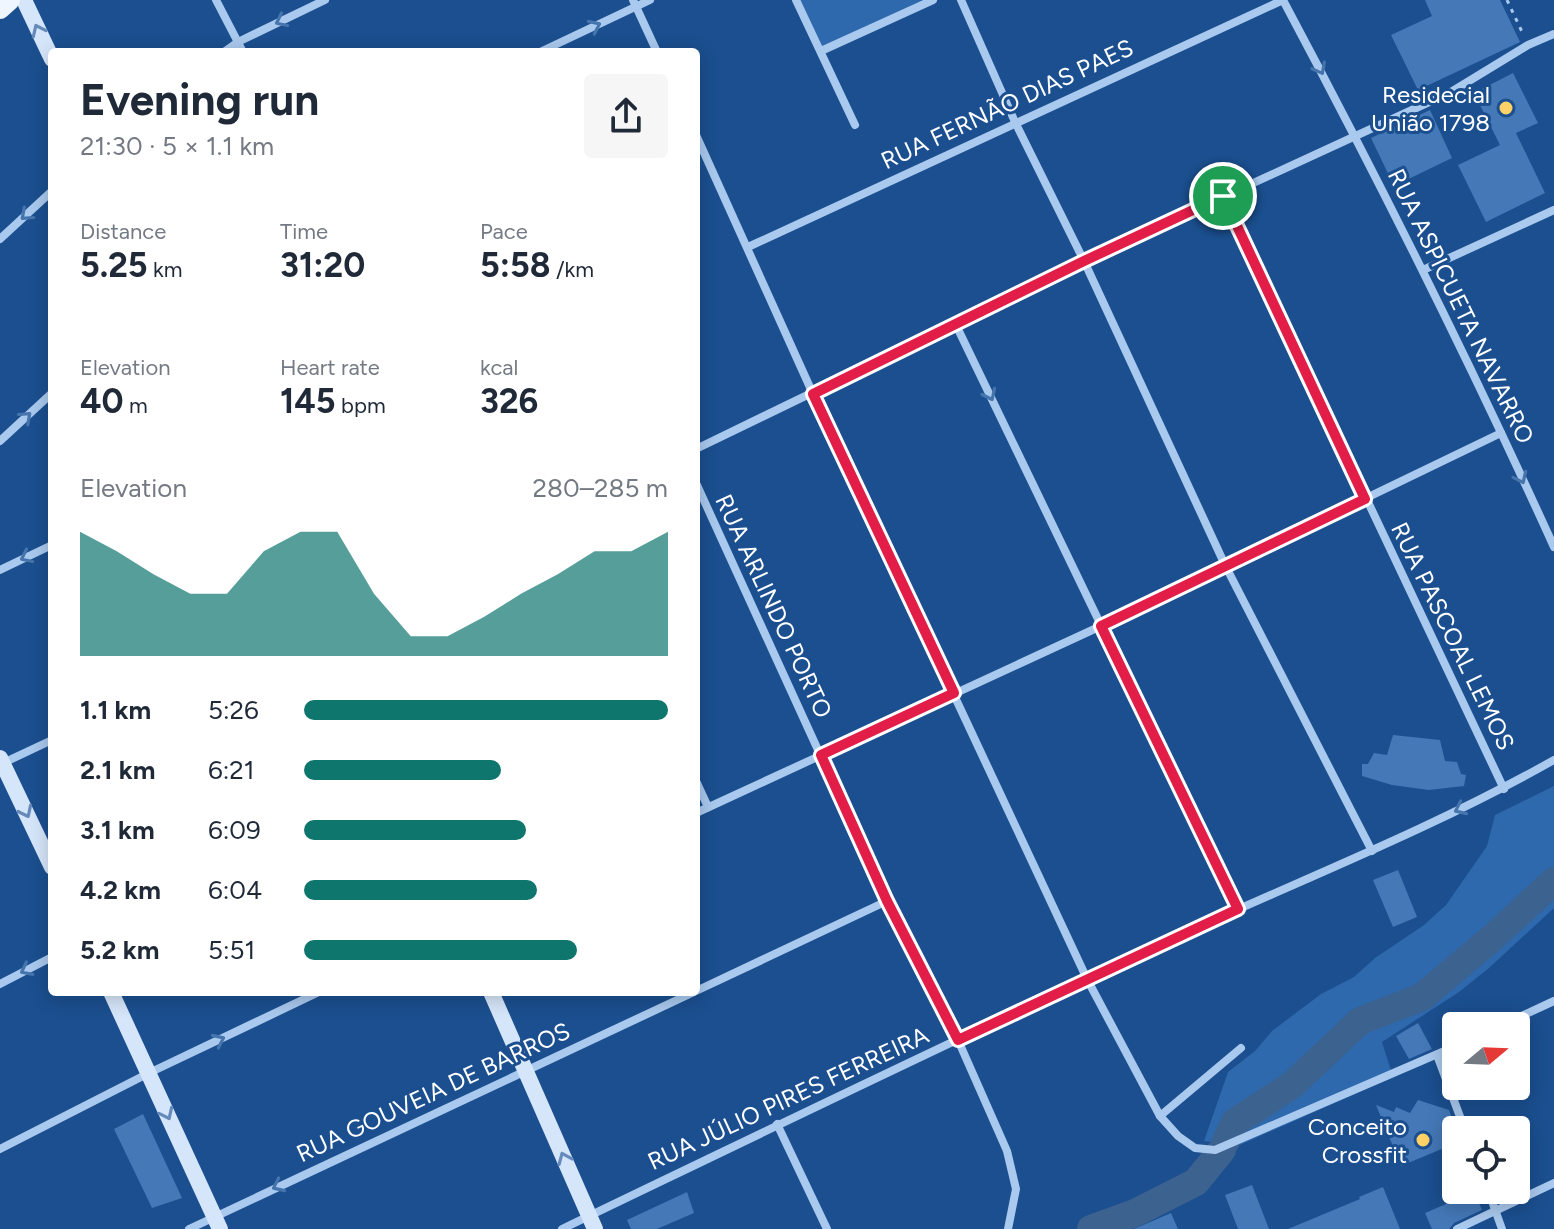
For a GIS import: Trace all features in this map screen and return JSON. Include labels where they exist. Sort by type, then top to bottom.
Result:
[{"type":"main road","points":[[0,9],[10,0]]},
{"type":"street","points":[[24,0],[48,51]]},
{"type":"street","points":[[216,0],[241,48]]},
{"type":"street","points":[[230,48],[325,0]]},
{"type":"street","points":[[548,48],[635,3],[650,0]]},
{"type":"street","points":[[796,0],[855,125]]},
{"type":"street","points":[[821,51],[933,0]]},
{"type":"street","points":[[961,0],[1015,122],[1084,261],[1225,565],[1372,851]]},
{"type":"street","name":"RUA FERNÃO DIAS PAES","points":[[748,247],[1283,0]]},
{"type":"street","name":"RUA ASPICUETA NAVARRO","points":[[1283,0],[1423,270],[1554,547]]},
{"type":"street","points":[[635,3],[655,48]]},
{"type":"street","points":[[700,447],[1084,261],[1468,84],[1528,45],[1554,34]]},
{"type":"street","points":[[700,144],[813,394],[1087,979],[1160,1116],[1178,1136],[1195,1148],[1215,1150],[1442,1053]]},
{"type":"street","points":[[0,239],[48,195]]},
{"type":"street","name":"RUA PASCOAL LEMOS","points":[[1223,196],[1504,789]]},
{"type":"street","points":[[1423,270],[1554,210]]},
{"type":"street","points":[[956,325],[1238,909]]},
{"type":"street","points":[[0,441],[48,397]]},
{"type":"street","points":[[700,811],[1101,626],[1501,433]]},
{"type":"street","name":"RUA ARLINDO PORTO","points":[[700,492],[887,901],[958,1040],[1014,1172],[1016,1189],[1008,1229]]},
{"type":"street","points":[[0,570],[48,547]]},
{"type":"street","points":[[48,742],[1,762],[48,859]]},
{"type":"street","name":"RUA JÚLIO PIRES FERREIRA","points":[[562,1229],[592,1222],[777,1124],[1238,909],[1372,851],[1504,789],[1554,760]]},
{"type":"street","points":[[700,790],[708,807]]},
{"type":"street","name":"RUA GOUVEIA DE BARROS","points":[[700,989],[887,901]]},
{"type":"street","points":[[0,984],[48,959]]},
{"type":"street","points":[[113,996],[217,1222]]},
{"type":"street","points":[[0,1149],[311,996]]},
{"type":"street","points":[[493,996],[592,1222]]},
{"type":"street","name":"RUA GOUVEIA DE BARROS","points":[[189,1229],[217,1222],[684,996]]},
{"type":"street","points":[[1530,1012],[1554,1001]]},
{"type":"street","points":[[1160,1116],[1241,1048]]},
{"type":"street","points":[[1437,1055],[1460,1116]]},
{"type":"street","points":[[777,1124],[827,1229]]},
{"type":"street","points":[[1457,1229],[1554,1183]]},
{"type":"street","points":[[1493,1204],[1502,1229]]},
{"type":"path","points":[[1507,0],[1528,45]]},
{"type":"shaded area","points":[[797,0],[933,0],[821,51]]},
{"type":"shaded area","points":[[1554,786],[1554,908],[1459,992],[1382,1042],[1393,1077],[1240,1145],[1204,1141],[1228,1072],[1255,1051],[1272,1031],[1321,994],[1354,977],[1375,958],[1424,925],[1446,905],[1487,846],[1495,815]]},
{"type":"building","points":[[1425,0],[1500,0],[1520,42],[1418,90],[1391,35],[1432,16]]},
{"type":"building","points":[[1513,73],[1538,123],[1516,133],[1545,193],[1486,222],[1458,165],[1500,145],[1474,93]]},
{"type":"building","points":[[1430,110],[1452,158],[1394,186],[1371,138]]},
{"type":"building","points":[[1393,735],[1440,740],[1445,761],[1457,762],[1461,774],[1466,775],[1464,786],[1429,790],[1392,785],[1362,776],[1362,764],[1368,764],[1374,753],[1387,755]]},
{"type":"building","points":[[1398,870],[1417,917],[1393,927],[1373,880]]},
{"type":"building","points":[[1418,1023],[1432,1049],[1409,1059],[1396,1036]]},
{"type":"building","points":[[1418,1100],[1449,1110],[1451,1116],[1442,1116],[1442,1149],[1401,1166],[1376,1105],[1394,1112],[1396,1107],[1410,1113]]},
{"type":"building","points":[[143,1114],[182,1198],[152,1208],[114,1129]]},
{"type":"building","points":[[1252,1185],[1269,1229],[1238,1229],[1225,1195]]},
{"type":"building","points":[[1383,1187],[1400,1229],[1288,1229],[1360,1199]]},
{"type":"building","points":[[687,1192],[694,1213],[657,1229],[631,1229],[627,1220]]},
{"type":"building","points":[[1446,1204],[1479,1204],[1482,1210],[1454,1223],[1449,1229],[1432,1229],[1425,1213]]},
{"type":"building","points":[[1171,1213],[1178,1229],[1134,1229]]},
{"type":"waterway","points":[[1226,1141],[1235,1122],[1292,1085],[1360,1021],[1422,997],[1554,881]]},
{"type":"waterway","points":[[1091,1229],[1135,1213],[1196,1182],[1222,1150]]},
{"type":"place","name":"Residecial União 1798","points":[[1506,108]]},
{"type":"place","name":"Conceito Crossfit","points":[[1423,1140]]},
{"type":"route","points":[[1223,196],[1365,499],[1101,626],[1238,909],[958,1040],[887,901],[821,755],[954,693],[813,394],[1223,196]]}]
